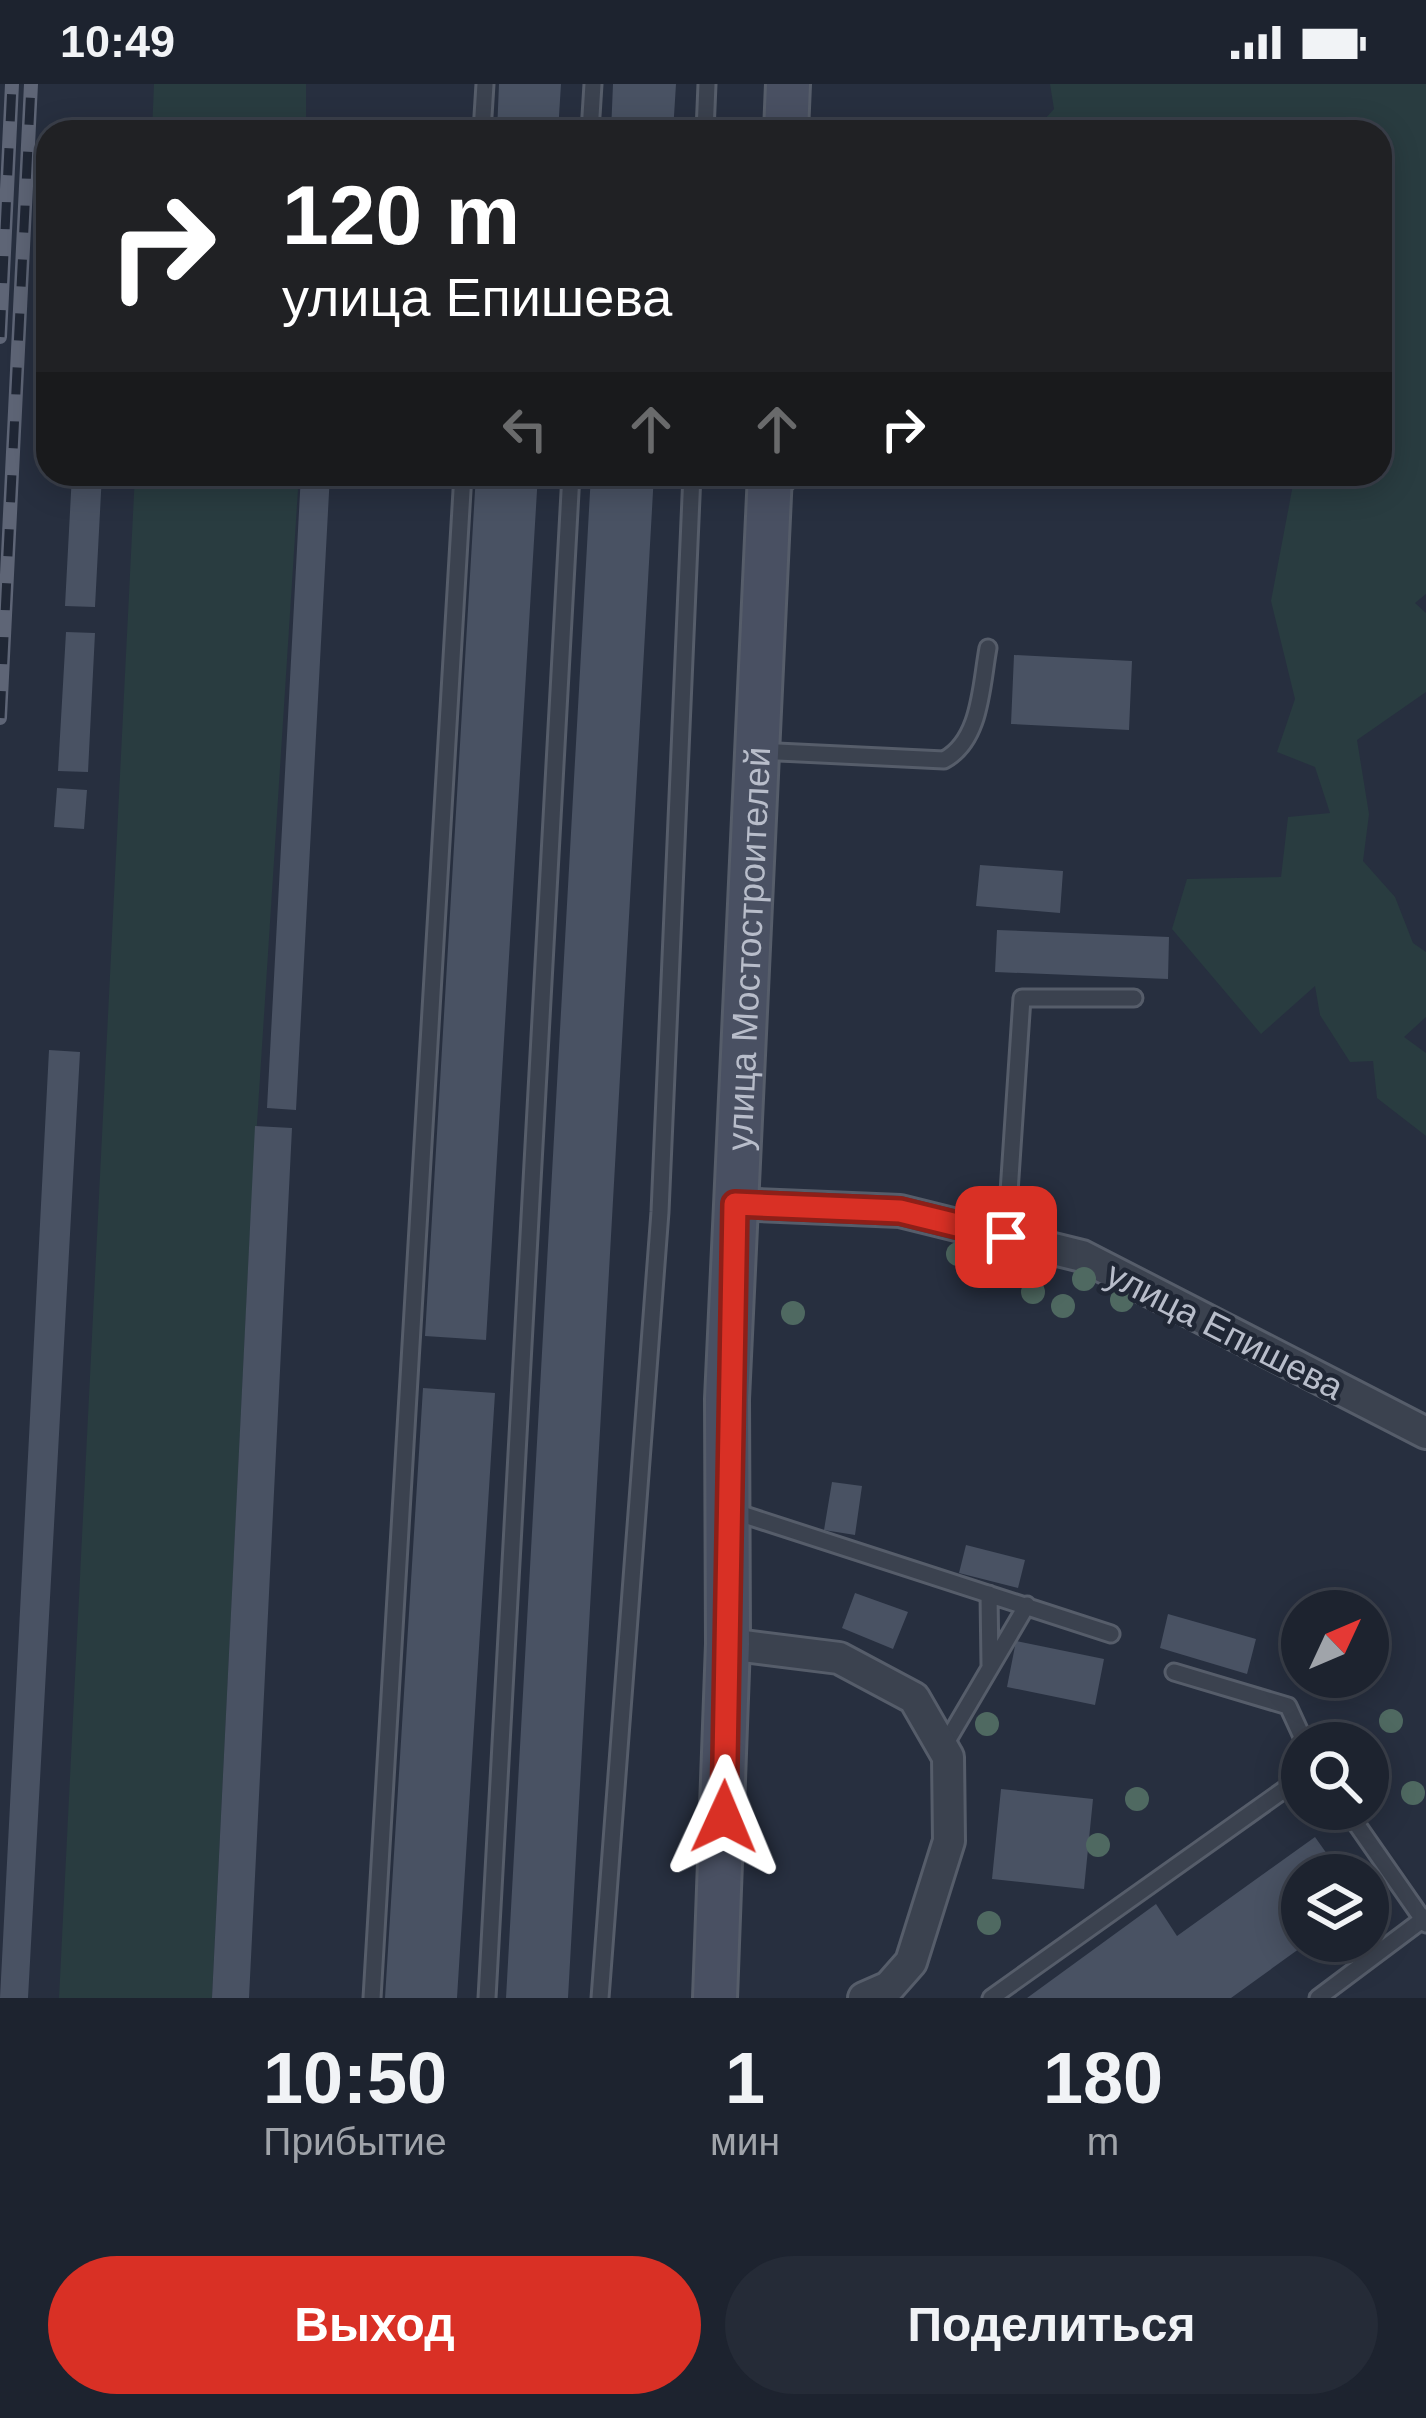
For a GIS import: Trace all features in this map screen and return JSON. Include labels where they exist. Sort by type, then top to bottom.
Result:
[{"type":"main road","points":[[786,120],[788,84]]},
{"type":"main road","name":"улица Мостостроителей","points":[[715,1998],[728,1644],[735,1204],[756,751],[778,486]]},
{"type":"street","name":"улица Епишева","points":[[735,1204],[900,1211],[1082,1256],[1426,1433]]},
{"type":"street","points":[[728,1644],[839,1658],[914,1698],[948,1757],[949,1840],[911,1962],[889,1987],[864,1998]]},
{"type":"lane","points":[[483,120],[485,84]]},
{"type":"lane","points":[[591,120],[593,84]]},
{"type":"lane","points":[[706,120],[707,84]]},
{"type":"lane","points":[[371,1998],[462,486]]},
{"type":"lane","points":[[487,1998],[570,486]]},
{"type":"lane","points":[[600,1998],[661,1212],[691,486]]},
{"type":"lane","points":[[756,751],[944,760],[956,753],[974,724],[988,648]]},
{"type":"lane","points":[[1006,1237],[1022,998],[1134,998]]},
{"type":"lane","points":[[727,1509],[1112,1634]]},
{"type":"lane","points":[[989,1594],[990,1668]]},
{"type":"lane","points":[[943,1748],[1027,1605]]},
{"type":"lane","points":[[1174,1672],[1288,1706],[1295,1722]]},
{"type":"lane","points":[[992,1998],[1281,1792]]},
{"type":"lane","points":[[1318,1998],[1425,1920],[1361,1830]]},
{"type":"green space","points":[[154,84],[306,84],[306,120],[152,120]]},
{"type":"green space","points":[[1050,84],[1426,84],[1426,594],[1415,603],[1426,613],[1426,692],[1357,740],[1369,814],[1363,861],[1395,897],[1413,943],[1426,952],[1426,1017],[1404,1037],[1426,1053],[1426,1136],[1377,1098],[1373,1061],[1350,1062],[1320,1015],[1315,986],[1261,1034],[1172,929],[1187,879],[1281,877],[1288,817],[1330,813],[1315,767],[1277,752],[1295,699],[1271,601],[1293,486],[1392,486],[1392,120],[1044,120],[1054,109]]},
{"type":"green space","points":[[134,486],[298,486],[250,1232],[212,1998],[59,1998]]},
{"type":"building","points":[[499,84],[561,84],[559,120],[498,120]]},
{"type":"building","points":[[613,84],[676,84],[674,120],[612,120]]},
{"type":"building","points":[[71,486],[101,486],[95,607],[65,606]]},
{"type":"building","points":[[300,486],[329,486],[296,1110],[267,1108]]},
{"type":"building","points":[[475,486],[537,486],[486,1340],[425,1336]]},
{"type":"building","points":[[590,486],[653,486],[568,1998],[506,1998]]},
{"type":"building","points":[[66,632],[95,633],[88,772],[58,771]]},
{"type":"building","points":[[1014,655],[1132,661],[1129,730],[1011,724]]},
{"type":"building","points":[[57,788],[87,790],[84,829],[54,827]]},
{"type":"building","points":[[980,865],[1063,871],[1060,913],[976,906]]},
{"type":"building","points":[[997,930],[1169,937],[1168,979],[995,972]]},
{"type":"building","points":[[49,1050],[80,1052],[28,1998],[0,1998]]},
{"type":"building","points":[[255,1126],[292,1128],[249,1998],[212,1998]]},
{"type":"building","points":[[423,1388],[495,1393],[457,1998],[385,1998]]},
{"type":"building","points":[[832,1482],[862,1486],[855,1535],[824,1530]]},
{"type":"building","points":[[966,1545],[1025,1560],[1018,1588],[959,1573]]},
{"type":"building","points":[[855,1593],[908,1612],[893,1649],[842,1628]]},
{"type":"building","points":[[1168,1614],[1256,1639],[1247,1674],[1160,1648]]},
{"type":"building","points":[[1016,1641],[1104,1659],[1095,1705],[1007,1687]]},
{"type":"building","points":[[1001,1789],[1093,1799],[1084,1889],[992,1879]]},
{"type":"building","points":[[1315,1837],[1327,1854],[1291,1854]]},
{"type":"building","points":[[1281,1861],[1281,1962],[1231,1998],[1027,1998],[1156,1904],[1177,1936]]},
{"type":"railway","points":[[0,337],[12,84]]},
{"type":"railway","points":[[0,718],[31,84]]},
{"type":"route","points":[[724,1817],[735,1204],[900,1211],[1006,1237]]}]
